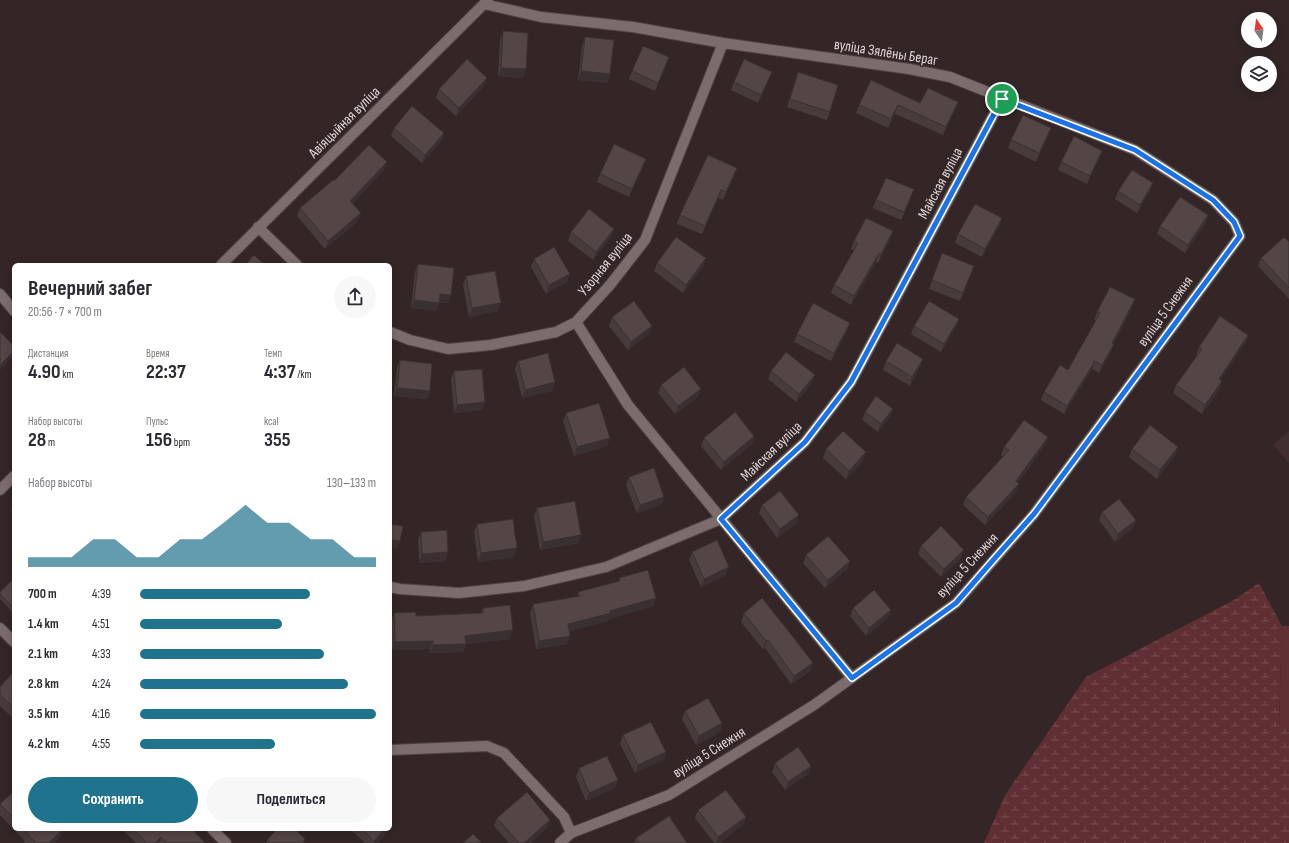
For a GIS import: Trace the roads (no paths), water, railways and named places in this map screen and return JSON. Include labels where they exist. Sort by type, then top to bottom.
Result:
[{"type":"street","name":"вуліца Зялёны Бераг","points":[[486,2],[541,17],[633,27],[723,43],[909,69],[950,77],[1002,99],[1135,150],[1213,200],[1234,222],[1240,236]]},
{"type":"street","name":"Авіяцыйная вуліца","points":[[223,263],[486,2]]},
{"type":"street","name":"Узорная вуліца","points":[[392,333],[410,340],[448,349],[499,344],[556,332],[576,322],[610,285],[645,240],[723,43]]},
{"type":"street","name":"Майская вуліца","points":[[392,587],[459,593],[524,586],[606,567],[721,519],[805,442],[851,382],[1002,99]]},
{"type":"street","points":[[258,227],[295,263]]},
{"type":"street","name":"вуліца 5 Снежня","points":[[560,843],[571,833],[669,795],[814,705],[956,603],[1034,514],[1240,236]]},
{"type":"street","points":[[0,294],[12,309]]},
{"type":"street","points":[[576,322],[628,405],[852,678]]},
{"type":"street","points":[[0,490],[12,478]]},
{"type":"street","points":[[0,628],[12,640]]},
{"type":"street","points":[[392,750],[487,746],[504,753],[564,817],[571,833]]},
{"type":"street","points":[[214,831],[226,843]]}]
